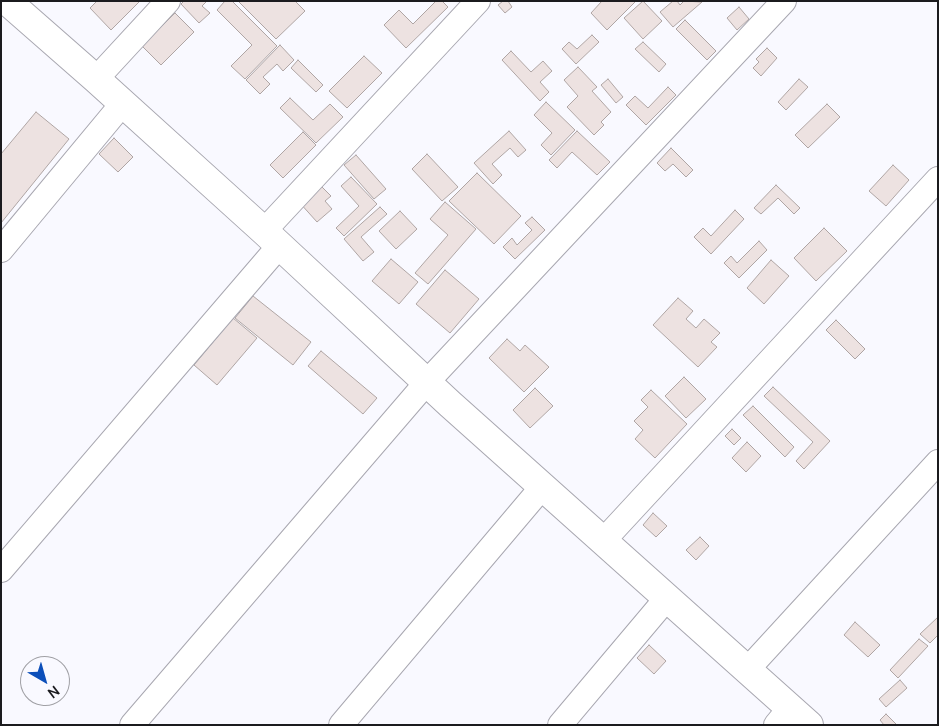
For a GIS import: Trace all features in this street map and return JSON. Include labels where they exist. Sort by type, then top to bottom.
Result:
[{"type":"street","points":[[7,1],[123,103],[427,382],[746,670],[792,719]]},
{"type":"street","points":[[96,79],[168,1]]},
{"type":"street","points":[[1,570],[272,238],[478,1]]},
{"type":"street","points":[[132,725],[427,382],[784,1]]},
{"type":"street","points":[[1,250],[123,103]]},
{"type":"street","points":[[603,541],[938,179]]},
{"type":"street","points":[[746,670],[938,462]]},
{"type":"street","points":[[341,725],[542,486]]},
{"type":"street","points":[[560,725],[667,598]]},
{"type":"building","points":[[97,1],[140,1],[111,30],[90,8]]},
{"type":"building","points":[[184,1],[207,1],[202,6],[210,13],[199,23],[181,4]]},
{"type":"building","points":[[225,1],[232,1],[277,46],[245,79],[231,66],[252,45],[217,10]]},
{"type":"building","points":[[238,1],[295,1],[305,11],[276,39]]},
{"type":"building","points":[[436,1],[442,1],[448,7],[406,48],[384,25],[399,10],[413,24]]},
{"type":"building","points":[[503,1],[508,1],[512,7],[505,13],[498,5]]},
{"type":"building","points":[[602,1],[636,1],[607,30],[591,13]]},
{"type":"building","points":[[643,1],[662,21],[643,39],[624,18]]},
{"type":"building","points":[[673,1],[677,1],[680,5],[684,1],[702,2],[673,27],[660,12]]},
{"type":"building","points":[[739,7],[749,19],[737,30],[727,18]]},
{"type":"building","points":[[175,13],[194,32],[161,65],[142,46]]},
{"type":"building","points":[[685,20],[716,51],[707,60],[676,29]]},
{"type":"building","points":[[592,35],[599,42],[576,64],[562,49],[569,42],[577,49]]},
{"type":"building","points":[[643,42],[666,64],[659,72],[635,49]]},
{"type":"building","points":[[280,45],[294,60],[283,71],[277,64],[263,77],[270,84],[260,94],[246,80]]},
{"type":"building","points":[[767,48],[777,58],[761,76],[753,68],[759,62],[756,59]]},
{"type":"building","points":[[511,51],[531,72],[543,61],[552,71],[540,82],[549,92],[540,101],[502,60]]},
{"type":"building","points":[[364,56],[382,73],[347,108],[329,91]]},
{"type":"building","points":[[298,60],[323,85],[316,92],[291,68]]},
{"type":"building","points":[[578,67],[597,87],[592,91],[611,112],[601,122],[604,125],[594,135],[567,107],[578,96],[564,80]]},
{"type":"building","points":[[608,79],[623,97],[616,103],[601,85]]},
{"type":"building","points":[[799,79],[808,87],[786,110],[778,102]]},
{"type":"building","points":[[668,87],[676,95],[646,125],[626,105],[635,96],[648,108]]},
{"type":"building","points":[[290,98],[313,120],[330,104],[343,117],[316,143],[280,108]]},
{"type":"building","points":[[546,102],[575,130],[551,155],[541,145],[552,133],[534,115]]},
{"type":"building","points":[[827,104],[840,117],[808,148],[795,135]]},
{"type":"building","points":[[36,112],[69,139],[1,223],[1,154]]},
{"type":"building","points":[[509,131],[526,150],[518,157],[510,148],[492,164],[502,175],[493,184],[474,163]]},
{"type":"building","points":[[577,131],[610,162],[597,175],[572,152],[557,168],[549,160]]},
{"type":"building","points":[[303,132],[316,145],[283,178],[270,165]]},
{"type":"building","points":[[114,138],[133,157],[118,172],[99,154]]},
{"type":"building","points":[[671,148],[693,170],[686,177],[673,164],[665,171],[657,163]]},
{"type":"building","points":[[427,154],[458,187],[442,201],[412,169]]},
{"type":"building","points":[[356,155],[386,189],[374,199],[344,165]]},
{"type":"building","points":[[893,165],[909,180],[886,206],[869,191]]},
{"type":"building","points":[[477,173],[521,216],[494,244],[449,201]]},
{"type":"building","points":[[351,177],[377,204],[344,236],[336,228],[359,206],[341,186]]},
{"type":"building","points":[[319,184],[331,196],[325,201],[332,209],[317,222],[299,202]]},
{"type":"building","points":[[776,185],[800,208],[794,214],[778,198],[761,214],[754,208]]},
{"type":"building","points":[[445,202],[476,229],[428,284],[415,273],[448,235],[430,219]]},
{"type":"building","points":[[380,207],[387,214],[361,237],[374,252],[363,261],[344,239]]},
{"type":"building","points":[[735,210],[744,219],[711,254],[694,237],[703,228],[711,236]]},
{"type":"building","points":[[400,211],[417,229],[396,249],[379,231]]},
{"type":"building","points":[[532,217],[545,230],[515,259],[503,247],[512,238],[517,245],[532,230],[525,223]]},
{"type":"building","points":[[824,228],[847,251],[816,281],[794,258]]},
{"type":"building","points":[[759,241],[767,250],[739,278],[724,263],[731,256],[737,263]]},
{"type":"building","points":[[391,259],[418,282],[399,304],[372,281]]},
{"type":"building","points":[[771,260],[789,276],[764,304],[747,288]]},
{"type":"building","points":[[445,270],[479,299],[450,333],[416,304]]},
{"type":"building","points":[[253,296],[311,342],[293,365],[235,318]]},
{"type":"building","points":[[678,298],[693,311],[686,319],[696,328],[704,319],[720,333],[711,342],[717,347],[698,367],[653,325]]},
{"type":"building","points":[[233,318],[257,338],[217,385],[194,365]]},
{"type":"building","points":[[836,320],[865,349],[855,359],[826,330]]},
{"type":"building","points":[[507,339],[520,351],[525,345],[549,367],[524,392],[489,358]]},
{"type":"building","points":[[321,351],[377,398],[363,414],[308,366]]},
{"type":"building","points":[[684,377],[706,399],[686,418],[665,396]]},
{"type":"building","points":[[773,387],[830,441],[804,469],[796,461],[813,442],[764,396]]},
{"type":"building","points":[[535,388],[553,406],[530,428],[513,410]]},
{"type":"building","points":[[651,390],[687,424],[655,458],[635,439],[643,430],[634,421],[648,407],[641,400]]},
{"type":"building","points":[[753,406],[794,447],[785,457],[743,415]]},
{"type":"building","points":[[732,429],[741,438],[734,445],[725,436]]},
{"type":"building","points":[[747,442],[761,456],[746,472],[732,458]]},
{"type":"building","points":[[653,513],[667,526],[656,537],[643,525]]},
{"type":"building","points":[[700,537],[709,546],[696,560],[686,550]]},
{"type":"building","points":[[938,617],[938,635],[930,643],[920,634]]},
{"type":"building","points":[[855,622],[880,645],[868,657],[844,635]]},
{"type":"building","points":[[919,639],[928,646],[898,678],[890,670]]},
{"type":"building","points":[[649,645],[666,661],[654,674],[637,658]]},
{"type":"building","points":[[900,680],[907,688],[886,707],[879,699]]},
{"type":"building","points":[[886,714],[897,725],[884,725],[880,720]]}]
